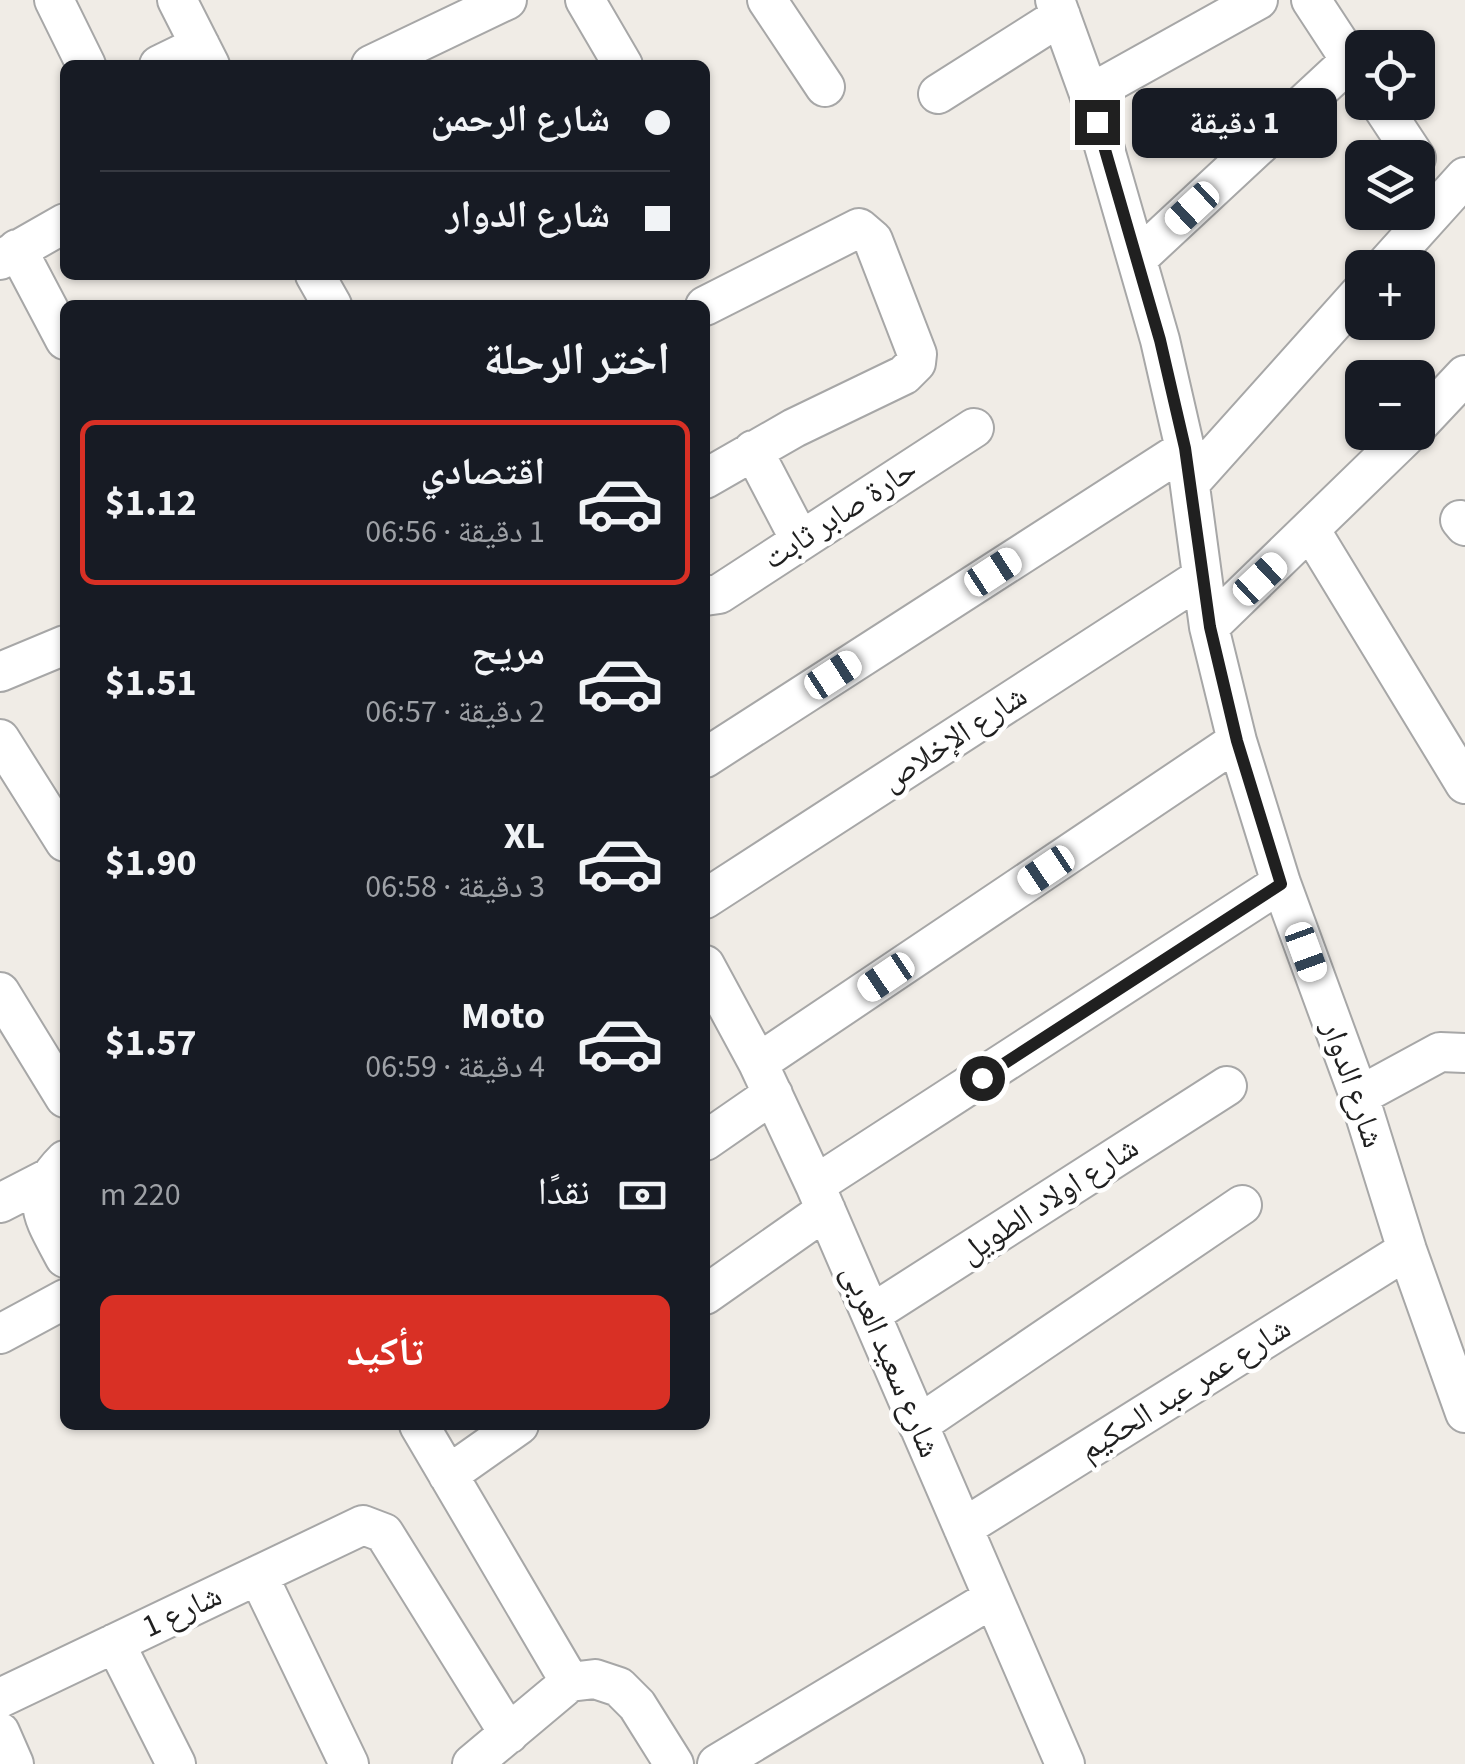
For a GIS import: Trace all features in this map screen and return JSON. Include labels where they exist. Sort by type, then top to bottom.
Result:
[{"type":"street","points":[[54,0],[84,60]]},
{"type":"street","points":[[177,0],[205,55]]},
{"type":"street","points":[[393,60],[507,0]]},
{"type":"street","points":[[585,0],[620,60]]},
{"type":"street","points":[[767,0],[825,87]]},
{"type":"street","points":[[1089,94],[1258,0]]},
{"type":"street","points":[[1310,0],[1345,51]]},
{"type":"street","points":[[938,94],[1058,8]]},
{"type":"street","name":"شارع الدوار","points":[[1058,8],[1089,94],[1138,257],[1188,466],[1210,627],[1237,741],[1281,884],[1360,1096],[1465,1413]]},
{"type":"street","points":[[1138,257],[1345,79]]},
{"type":"street","points":[[1400,250],[1455,189],[1435,173]]},
{"type":"street","points":[[60,226],[9,254],[60,332]]},
{"type":"street","points":[[710,303],[858,228],[873,240],[918,354],[916,363],[904,375],[753,450],[710,477]]},
{"type":"street","points":[[710,755],[1188,466],[1345,308]]},
{"type":"street","points":[[1435,407],[1465,375]]},
{"type":"street","name":"حارة صابر ثابت","points":[[710,595],[719,594],[974,428]]},
{"type":"street","points":[[753,450],[800,540]]},
{"type":"street","points":[[1210,627],[1392,450]]},
{"type":"street","points":[[1311,531],[1465,784]]},
{"type":"street","name":"شارع الإخلاص","points":[[710,896],[1202,577]]},
{"type":"street","points":[[0,672],[60,647]]},
{"type":"street","points":[[0,739],[60,834]]},
{"type":"street","points":[[710,1137],[766,1079],[1237,741]]},
{"type":"street","points":[[710,1291],[820,1198],[1281,884]]},
{"type":"street","name":"شارع سعيد العربى","points":[[710,974],[766,1079],[820,1198],[1065,1764]]},
{"type":"street","points":[[0,992],[59,1075]]},
{"type":"street","points":[[1360,1096],[1440,1052],[1465,1052]]},
{"type":"street","name":"شارع اولاد الطويل","points":[[871,1314],[1227,1086]]},
{"type":"street","points":[[0,1203],[55,1170]]},
{"type":"street","points":[[55,1170],[42,1193],[42,1216],[60,1249]]},
{"type":"street","points":[[918,1425],[1242,1204]]},
{"type":"street","name":"شارع عمر عبد الحكيم","points":[[963,1528],[1408,1250]]},
{"type":"street","points":[[0,1334],[60,1302]]},
{"type":"street","points":[[422,1430],[570,1682]]},
{"type":"street","points":[[448,1474],[512,1430]]},
{"type":"street","name":"شارع 1","points":[[0,1698],[364,1525],[384,1533],[509,1734]]},
{"type":"street","points":[[258,1575],[348,1764]]},
{"type":"street","points":[[717,1764],[774,1749],[992,1598]]},
{"type":"street","points":[[115,1643],[176,1764]]},
{"type":"street","points":[[472,1764],[570,1682],[595,1679],[619,1687],[637,1705],[674,1764]]},
{"type":"street","points":[[0,1732],[14,1764]]},
{"type":"route","points":[[982,1078],[1281,884],[1237,741],[1210,627],[1185,448],[1160,340],[1097,122]]}]
